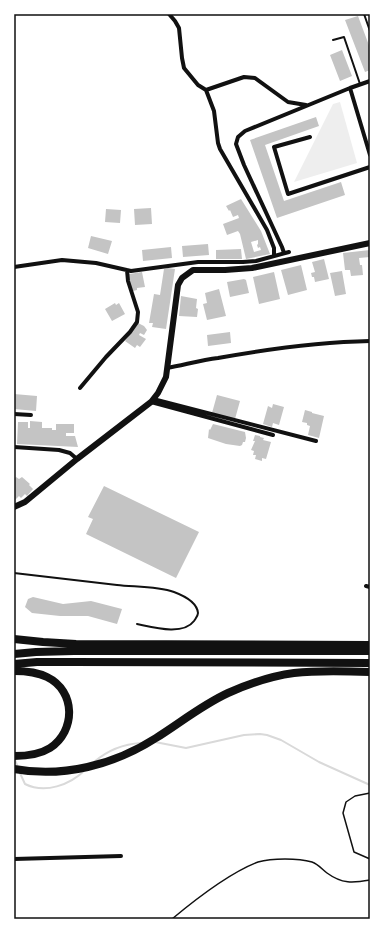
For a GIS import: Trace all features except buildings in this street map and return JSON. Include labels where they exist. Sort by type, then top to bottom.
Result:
[{"type":"highway","points":[[14,639],[76,644],[370,645]]},
{"type":"highway","points":[[14,654],[74,651],[370,651]]},
{"type":"highway","points":[[14,664],[38,662],[370,663]]},
{"type":"highway","points":[[14,671],[25,671],[47,677],[62,690],[69,706],[69,720],[62,736],[56,743],[49,749],[42,752],[27,756],[14,756]]},
{"type":"highway","points":[[14,769],[54,772],[99,765],[133,751],[179,723],[189,715],[227,694],[278,676],[312,672],[370,672]]},
{"type":"main road","points":[[14,506],[24,502],[152,401],[166,377],[178,285],[182,278],[189,272],[193,270],[205,269],[225,270],[252,268],[370,243]]},
{"type":"street","points":[[169,14],[179,28],[184,68],[198,85],[206,90],[214,111],[220,149],[267,230],[274,248],[274,256]]},
{"type":"street","points":[[206,90],[244,77],[255,78],[288,102],[306,106]]},
{"type":"street","points":[[284,253],[244,165],[236,142],[238,137],[246,131],[370,81]]},
{"type":"street","points":[[350,88],[370,155]]},
{"type":"street","points":[[310,137],[274,147],[288,194],[370,167]]},
{"type":"street","points":[[14,267],[62,260],[96,263],[131,271],[198,262],[243,262],[289,252]]},
{"type":"street","points":[[187,264],[189,272]]},
{"type":"street","points":[[80,388],[106,357],[130,332],[137,322],[138,312],[128,281],[127,270]]},
{"type":"street","points":[[167,368],[216,358],[292,346],[370,341]]},
{"type":"street","points":[[152,401],[273,435]]},
{"type":"street","points":[[152,401],[316,441]]},
{"type":"street","points":[[14,414],[31,415]]},
{"type":"street","points":[[14,447],[60,450],[70,453],[77,459]]},
{"type":"street","points":[[14,859],[122,856]]},
{"type":"lane","points":[[364,14],[370,31]]},
{"type":"lane","points":[[333,40],[344,37],[360,84]]},
{"type":"lane","points":[[14,573],[174,592],[193,603],[198,612],[198,616],[193,622],[182,628],[171,630],[157,629],[137,624]]},
{"type":"path","points":[[370,793],[355,796],[346,802],[344,813],[354,852],[370,859]]},
{"type":"path","points":[[172,919],[195,899],[240,871],[259,862],[279,859],[302,860],[314,863],[333,877],[347,883],[370,880]]},
{"type":"shaded area","points":[[340,102],[357,163],[294,182],[333,104]]},
{"type":"waterway","points":[[155,742],[186,748],[244,735],[267,735],[281,740],[319,762],[370,785]]},
{"type":"waterway","points":[[94,762],[116,748],[141,743]]},
{"type":"waterway","points":[[14,758],[18,767]]},
{"type":"waterway","points":[[19,771],[25,784],[33,787],[49,788],[65,784],[85,770]]}]
